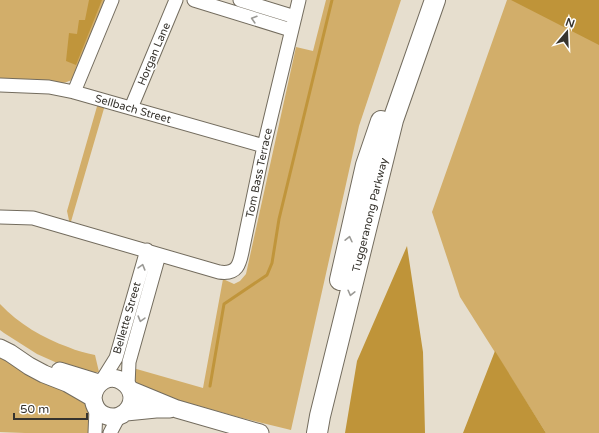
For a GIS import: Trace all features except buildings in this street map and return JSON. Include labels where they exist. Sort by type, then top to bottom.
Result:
[{"type":"highway","name":"Tuggeranong Parkway","points":[[315,421],[318,376],[366,165],[422,0]]},
{"type":"highway","name":"Tuggeranong Parkway","points":[[305,433],[315,421],[393,120],[435,0]]},
{"type":"main road","points":[[0,339],[17,351],[97,393]]},
{"type":"main road","points":[[0,348],[44,374],[97,393]]},
{"type":"main road","points":[[177,409],[156,409],[112,417],[106,416],[101,414],[97,393],[108,379],[115,378],[122,381],[129,388],[177,409],[260,433]]},
{"type":"main road","points":[[122,414],[131,404],[132,395],[129,388]]},
{"type":"street","points":[[74,92],[112,0]]},
{"type":"street","name":"Horgan Lane","points":[[131,108],[176,0]]},
{"type":"street","points":[[194,0],[291,30]]},
{"type":"street","points":[[240,0],[295,17]]},
{"type":"street","name":"Tom Bass Terrace","points":[[160,255],[219,272],[230,272],[236,268],[239,263],[264,146],[299,0]]},
{"type":"street","name":"Sellbach Street","points":[[0,86],[49,87],[74,92],[264,146]]},
{"type":"street","points":[[0,217],[33,218],[160,255]]},
{"type":"street","name":"Bellette Street","points":[[97,393],[116,358],[147,250]]},
{"type":"street","name":"Bellette Street","points":[[129,388],[129,362],[160,255]]},
{"type":"street","points":[[95,433],[97,393]]},
{"type":"street","points":[[110,433],[122,414]]},
{"type":"shaded area","points":[[0,0],[105,0],[74,77],[71,80],[56,84],[0,82]]},
{"type":"shaded area","points":[[89,0],[102,0],[76,65],[66,61],[69,33],[77,34],[79,20],[85,20]]},
{"type":"shaded area","points":[[326,0],[401,0],[359,126],[291,430],[238,417],[146,391],[135,381],[133,368],[203,388],[223,279],[234,284],[240,281],[246,274],[296,47],[313,51]]},
{"type":"shaded area","points":[[507,0],[599,0],[599,433],[546,433],[460,297],[432,212]]},
{"type":"shaded area","points":[[511,0],[599,0],[599,45]]},
{"type":"shaded area","points":[[98,103],[105,105],[70,225],[67,211]]},
{"type":"shaded area","points":[[407,246],[423,352],[425,433],[345,433],[357,361]]},
{"type":"shaded area","points":[[0,304],[15,318],[41,335],[71,348],[95,355],[99,372],[88,373],[64,366],[37,354],[4,333],[0,330]]},
{"type":"shaded area","points":[[495,351],[546,433],[463,433]]},
{"type":"shaded area","points":[[0,352],[90,397],[93,433],[0,432]]},
{"type":"waterway","points":[[210,386],[224,304],[267,275],[272,263],[279,219],[332,0]]}]
